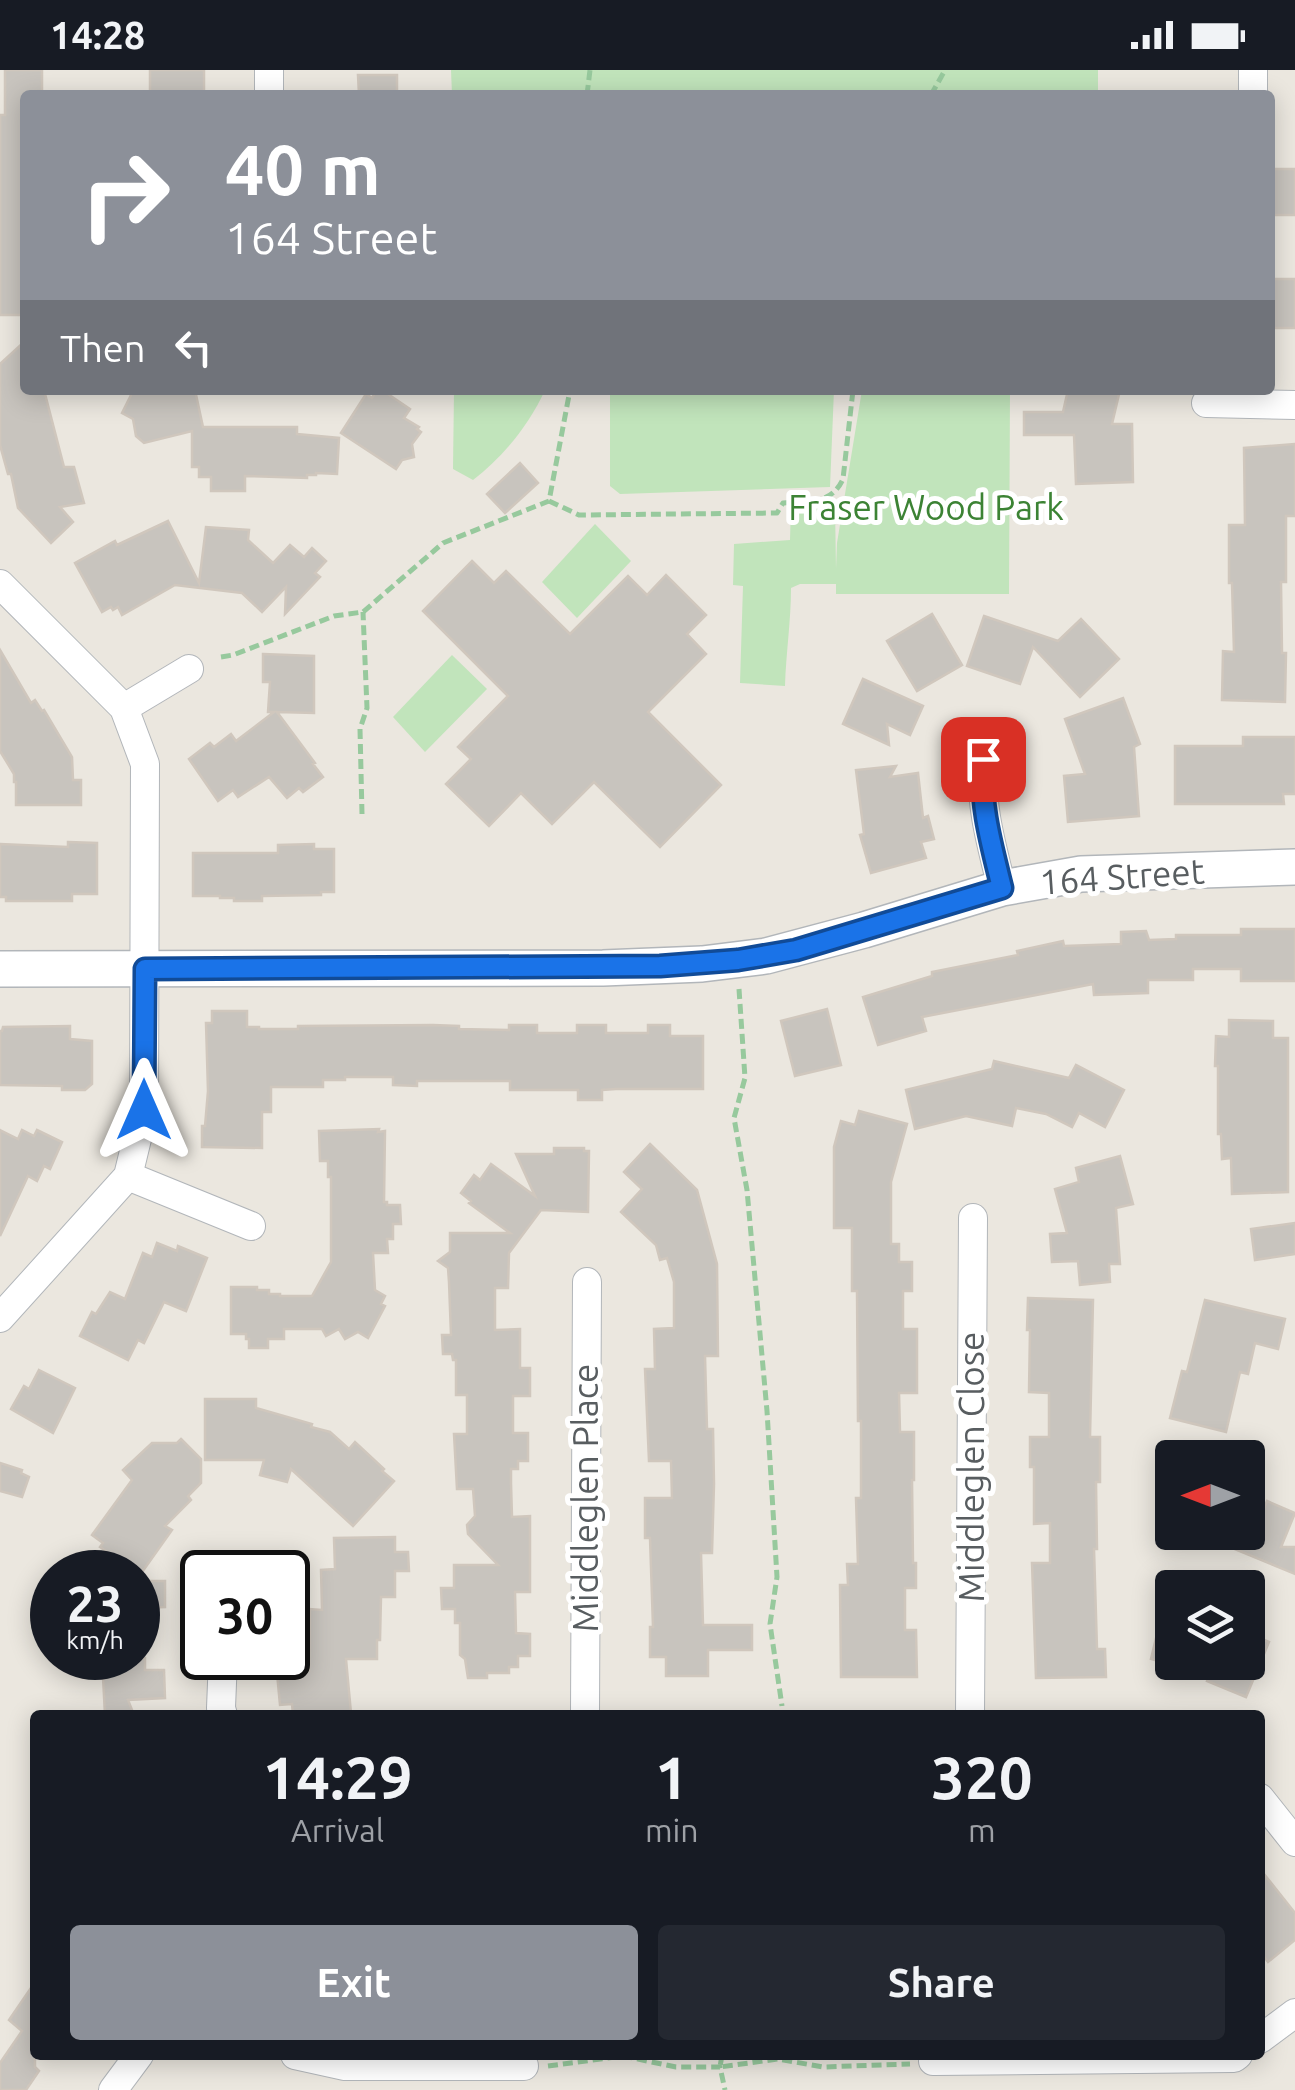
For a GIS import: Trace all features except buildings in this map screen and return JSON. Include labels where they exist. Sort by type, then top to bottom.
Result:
[{"type":"street","points":[[1206,404],[1295,405]]},
{"type":"street","points":[[0,584],[124,708],[145,764],[144,1110],[128,1176],[0,1318]]},
{"type":"street","points":[[124,708],[189,669]]},
{"type":"street","points":[[983,759],[983,813],[1002,888]]},
{"type":"street","name":"164 Street","points":[[0,969],[603,968],[702,964],[796,950],[1002,888],[1081,874],[1295,868]]},
{"type":"street","points":[[128,1176],[252,1226]]},
{"type":"street","name":"Middleglen Close","points":[[970,1710],[973,1218]]},
{"type":"street","name":"Middleglen Place","points":[[585,1710],[588,1282]]},
{"type":"street","points":[[222,1680],[222,1710]]},
{"type":"street","points":[[1265,1804],[1295,1842]]},
{"type":"street","points":[[1265,2035],[1295,2013]]},
{"type":"street","points":[[113,2090],[135,2060]]},
{"type":"street","points":[[318,2060],[345,2066],[524,2066]]},
{"type":"street","points":[[933,2062],[1084,2060]]},
{"type":"path","points":[[549,501],[569,395]]},
{"type":"path","points":[[221,657],[334,616],[363,612],[443,543],[549,501],[579,515],[776,513],[783,503],[825,499],[836,492],[842,479],[852,395]]},
{"type":"path","points":[[362,814],[360,729],[366,708],[363,612]]},
{"type":"path","points":[[739,989],[745,1078],[734,1118],[747,1190],[767,1411],[777,1577],[770,1624],[782,1706]]},
{"type":"path","points":[[524,2066],[595,2060]]},
{"type":"path","points":[[642,2060],[676,2067],[720,2067],[771,2060]]},
{"type":"path","points":[[721,2060],[725,2090]]},
{"type":"path","points":[[784,2060],[822,2067],[933,2062]]},
{"type":"green space","points":[[451,70],[1098,70],[1098,90],[452,90]]},
{"type":"green space","points":[[454,395],[542,395],[515,439],[473,480],[453,469]]},
{"type":"green space","points":[[610,395],[834,395],[830,487],[620,494],[610,486]]},
{"type":"green space","name":"Fraser Wood Park","points":[[861,395],[1010,395],[1009,594],[836,594],[836,584],[800,584],[791,588],[785,686],[740,683],[743,586],[733,585],[734,544],[790,540],[791,505],[835,506],[836,569]]},
{"type":"green space","points":[[595,524],[631,561],[577,618],[542,582]]},
{"type":"green space","points":[[452,655],[487,689],[425,752],[393,717]]},
{"type":"route","points":[[144,1110],[145,969],[660,966],[738,960],[796,950],[1002,888],[983,813],[983,759]]}]
